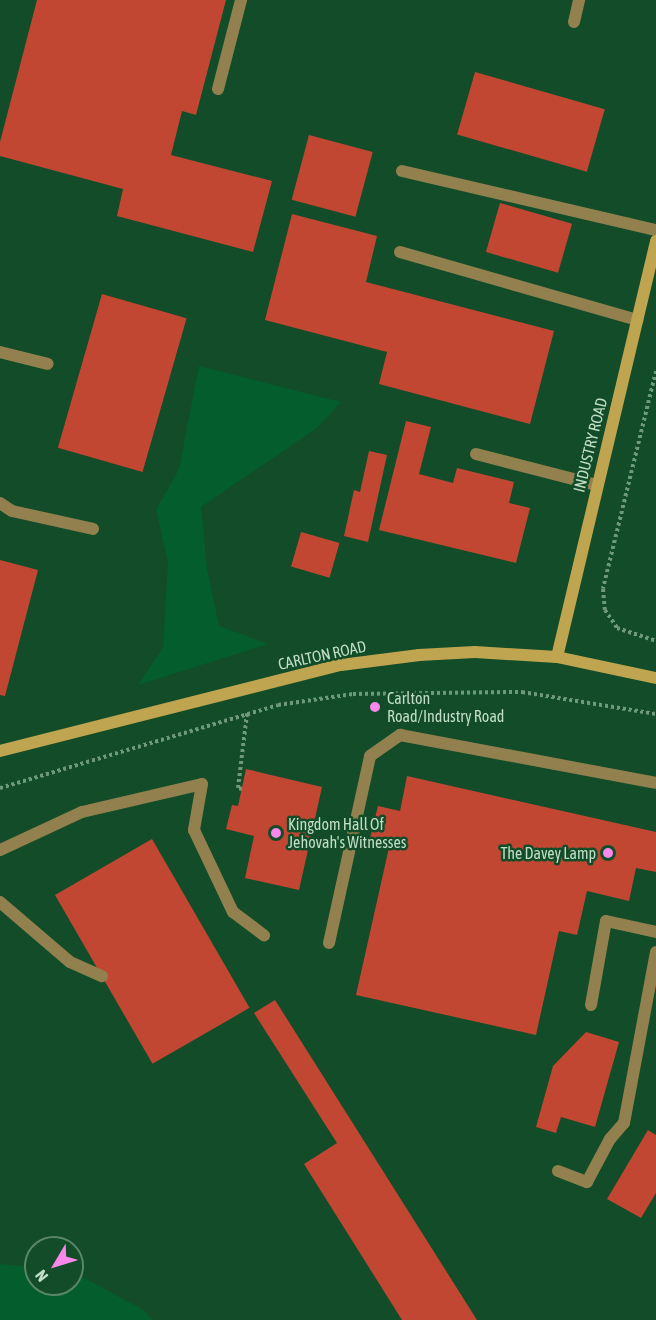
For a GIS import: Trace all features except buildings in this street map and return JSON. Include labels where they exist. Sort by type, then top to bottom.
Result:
[{"type":"main road","name":"INDUSTRY ROAD","points":[[557,657],[656,241]]},
{"type":"main road","name":"CARLTON ROAD","points":[[0,751],[341,665],[418,655],[475,652],[557,657],[656,678]]},
{"type":"lane","points":[[218,89],[241,0]]},
{"type":"lane","points":[[574,22],[579,0]]},
{"type":"lane","points":[[402,171],[656,230]]},
{"type":"lane","points":[[400,252],[637,320]]},
{"type":"lane","points":[[0,352],[48,364]]},
{"type":"lane","points":[[476,454],[597,485]]},
{"type":"lane","points":[[0,503],[12,511],[93,529]]},
{"type":"lane","points":[[329,943],[370,756],[400,735],[656,783]]},
{"type":"lane","points":[[0,850],[82,812],[202,783],[194,830],[233,912],[264,935]]},
{"type":"lane","points":[[0,902],[70,963],[102,976]]},
{"type":"lane","points":[[591,1005],[606,921],[656,932]]},
{"type":"lane","points":[[558,1171],[587,1182],[610,1138],[624,1123],[656,952]]},
{"type":"path","points":[[656,371],[603,589],[605,610],[616,628],[656,641]]},
{"type":"path","points":[[242,789],[238,788],[249,689]]},
{"type":"path","points":[[0,789],[278,705],[353,694],[522,692],[656,714]]},
{"type":"green space","points":[[199,366],[341,402],[317,428],[201,507],[207,569],[219,626],[268,644],[138,685],[163,648],[168,562],[156,510],[179,469]]},
{"type":"green space","points":[[0,1264],[24,1266],[24,1296],[84,1296],[84,1278],[145,1311],[152,1320],[0,1320]]},
{"type":"place","name":"Carlton Road/Industry Road","points":[[375,707]]},
{"type":"place","name":"Kingdom Hall Of Jehovah's Witnesses","points":[[276,833]]},
{"type":"place","name":"The Davey Lamp","points":[[608,853]]}]
